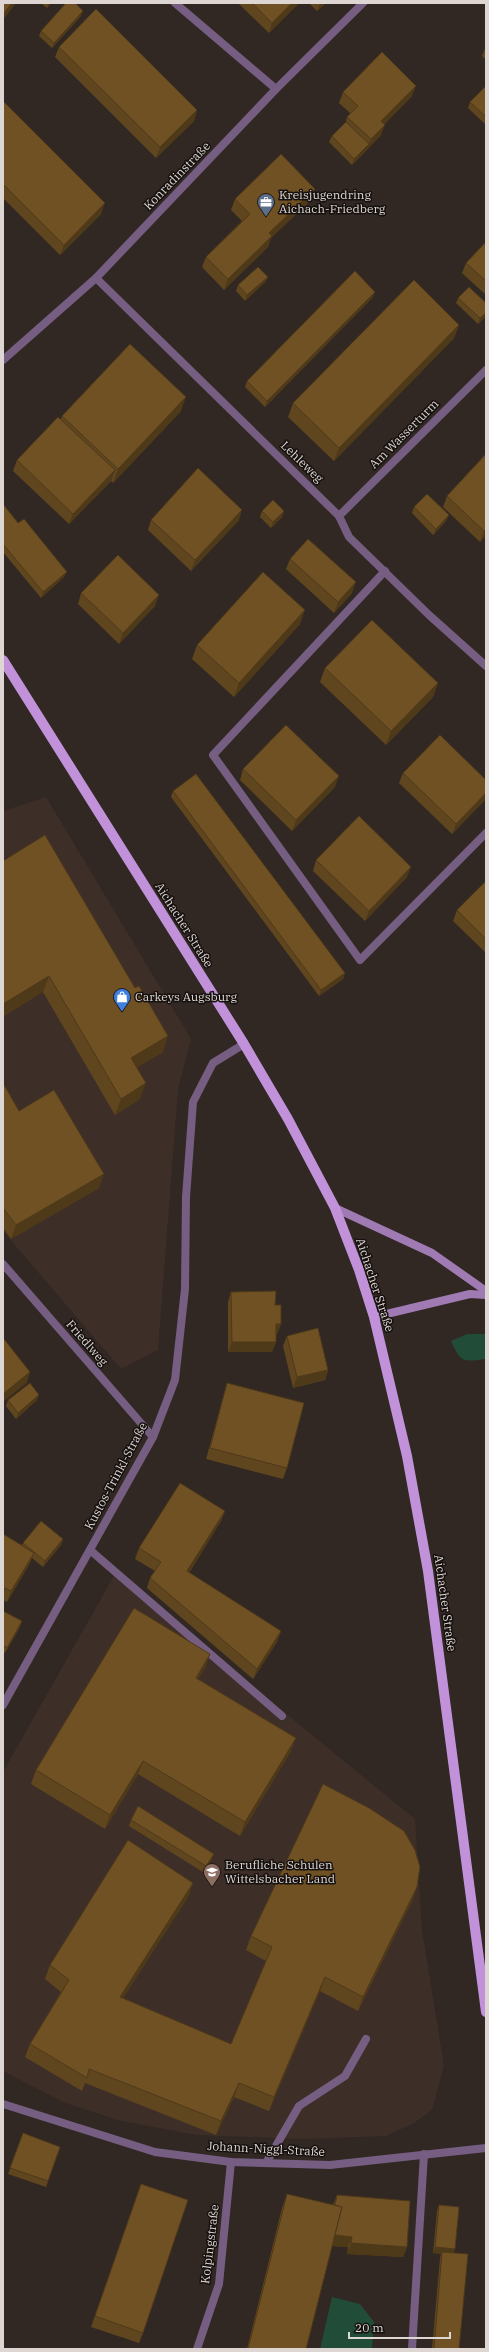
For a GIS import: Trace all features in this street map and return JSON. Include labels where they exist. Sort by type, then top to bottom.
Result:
[{"type":"main road","name":"Aichacher Straße","points":[[3,660],[244,1044],[288,1119],[335,1208],[374,1317],[407,1456],[428,1571],[486,2012]]},
{"type":"main road","name":"Aichacher Straße","points":[[335,1208],[432,1253],[486,1291]]},
{"type":"main road","points":[[374,1317],[470,1294],[486,1295]]},
{"type":"street","points":[[175,3],[276,89]]},
{"type":"street","name":"Konradinstraße","points":[[3,360],[96,278],[276,89],[363,3]]},
{"type":"street","name":"Lehleweg","points":[[96,278],[339,516],[349,537],[384,572],[486,666]]},
{"type":"street","name":"Am Wasserturm","points":[[339,516],[486,370]]},
{"type":"street","points":[[384,572],[213,755],[360,960],[486,833]]},
{"type":"street","name":"Kustos-Trinkl-Straße","points":[[3,1705],[153,1437],[175,1380],[185,1288],[186,1196],[193,1102],[213,1063],[244,1044]]},
{"type":"street","name":"Friedlweg","points":[[3,1264],[153,1437]]},
{"type":"street","points":[[90,1550],[282,1716]]},
{"type":"street","points":[[266,2163],[299,2106],[346,2076],[366,2039]]},
{"type":"street","name":"Johann-Niggl-Straße","points":[[3,2104],[155,2152],[231,2162],[330,2164],[486,2148]]},
{"type":"street","points":[[412,2349],[424,2154]]},
{"type":"street","name":"Kolpingstraße","points":[[196,2349],[219,2284],[231,2162]]},
{"type":"shaded area","points":[[46,797],[191,1039],[178,1089],[158,1350],[121,1369],[3,1231],[3,811]]},
{"type":"shaded area","name":"Berufliche Schulen Wittelsbacher Land","points":[[115,1574],[415,1819],[422,1930],[444,2066],[432,2110],[414,2123],[386,2136],[302,2139],[197,2135],[121,2121],[65,2103],[3,2071],[3,1772]]},
{"type":"green space","points":[[467,1334],[486,1334],[486,1359],[472,1361],[464,1359],[457,1354],[451,1341]]},
{"type":"green space","points":[[332,2297],[360,2304],[374,2322],[372,2349],[320,2349]]},
{"type":"building","points":[[3,3],[12,3],[3,14]]},
{"type":"building","points":[[66,3],[75,3],[83,11],[54,43],[41,31]]},
{"type":"building","points":[[252,3],[292,3],[272,23]]},
{"type":"building","points":[[96,9],[197,110],[160,147],[59,47]]},
{"type":"building","points":[[382,52],[416,86],[381,121],[385,125],[371,139],[347,117],[358,106],[343,92]]},
{"type":"building","points":[[486,86],[486,117],[470,102]]},
{"type":"building","points":[[3,101],[105,203],[64,245],[3,184]]},
{"type":"building","points":[[346,122],[369,144],[354,159],[332,136]]},
{"type":"building","points":[[281,154],[315,189],[269,233],[272,236],[228,279],[206,257],[250,214],[235,199]]},
{"type":"building","points":[[486,242],[486,281],[466,263]]},
{"type":"building","points":[[258,267],[268,277],[247,295],[238,285]]},
{"type":"building","points":[[355,271],[375,292],[267,401],[247,381]]},
{"type":"building","points":[[414,280],[459,325],[339,448],[293,403]]},
{"type":"building","points":[[469,287],[486,303],[486,313],[480,318],[458,298]]},
{"type":"building","points":[[130,344],[186,397],[118,469],[62,416]]},
{"type":"building","points":[[58,417],[115,470],[73,514],[17,460]]},
{"type":"building","points":[[486,454],[486,529],[484,531],[447,496]]},
{"type":"building","points":[[198,468],[242,510],[195,560],[151,520]]},
{"type":"building","points":[[427,494],[449,515],[436,529],[414,507]]},
{"type":"building","points":[[273,500],[284,511],[273,522],[262,511]]},
{"type":"building","points":[[3,504],[18,523],[24,519],[67,572],[43,592],[3,544]]},
{"type":"building","points":[[308,539],[356,582],[338,602],[290,559]]},
{"type":"building","points":[[118,555],[159,595],[123,633],[81,593]]},
{"type":"building","points":[[263,572],[305,610],[239,683],[197,645]]},
{"type":"building","points":[[372,620],[438,683],[391,731],[325,668]]},
{"type":"building","points":[[286,725],[339,776],[296,820],[243,769]]},
{"type":"building","points":[[440,735],[486,780],[486,793],[456,824],[403,773]]},
{"type":"building","points":[[196,774],[345,973],[321,990],[173,791]]},
{"type":"building","points":[[359,816],[411,867],[369,911],[316,860]]},
{"type":"building","points":[[45,835],[135,988],[139,986],[168,1036],[131,1058],[146,1083],[121,1099],[49,976],[3,1004],[3,861]]},
{"type":"building","points":[[486,881],[486,939],[457,910]]},
{"type":"building","points":[[3,1083],[19,1111],[54,1090],[104,1174],[16,1225],[3,1208]]},
{"type":"building","points":[[276,1291],[275,1305],[281,1305],[281,1324],[276,1324],[276,1342],[232,1342],[231,1292]]},
{"type":"building","points":[[318,1328],[328,1370],[297,1377],[287,1336]]},
{"type":"building","points":[[4,1339],[30,1372],[3,1394],[3,1340]]},
{"type":"building","points":[[30,1383],[39,1395],[18,1413],[8,1400]]},
{"type":"building","points":[[227,1383],[304,1403],[287,1468],[210,1448]]},
{"type":"building","points":[[180,1483],[225,1511],[187,1571],[281,1631],[257,1669],[150,1578],[161,1562],[139,1548]]},
{"type":"building","points":[[41,1521],[63,1539],[45,1561],[23,1543]]},
{"type":"building","points":[[3,1534],[34,1553],[11,1591],[5,1588],[3,1592]]},
{"type":"building","points":[[134,1608],[210,1654],[196,1678],[296,1738],[245,1822],[143,1761],[110,1815],[36,1770]]},
{"type":"building","points":[[3,1611],[22,1621],[7,1648],[3,1645]]},
{"type":"building","points":[[323,1784],[369,1808],[404,1831],[415,1850],[420,1867],[417,1887],[363,1997],[325,1977],[274,2097],[239,2083],[221,2121],[89,2069],[87,2078],[30,2044],[69,1980],[50,1965],[128,1840],[193,1883],[120,1997],[231,2044],[272,1947],[251,1936]]},
{"type":"building","points":[[138,1806],[214,1854],[206,1866],[131,1820]]},
{"type":"building","points":[[23,2133],[60,2147],[48,2181],[10,2168]]},
{"type":"building","points":[[141,2184],[188,2200],[143,2333],[95,2316]]},
{"type":"building","points":[[287,2194],[342,2207],[306,2349],[248,2349]]},
{"type":"building","points":[[337,2195],[410,2201],[407,2247],[351,2243],[352,2237],[335,2235],[342,2207],[335,2205]]},
{"type":"building","points":[[439,2205],[459,2207],[455,2249],[435,2247]]},
{"type":"building","points":[[442,2252],[468,2254],[459,2349],[434,2349]]},
{"type":"place","name":"Kreisjugendring Aichach-Friedberg","points":[[266,217]]},
{"type":"place","name":"Carkeys Augsburg","points":[[122,1012]]},
{"type":"place","name":"Berufliche Schulen Wittelsbacher Land","points":[[212,1887]]}]
